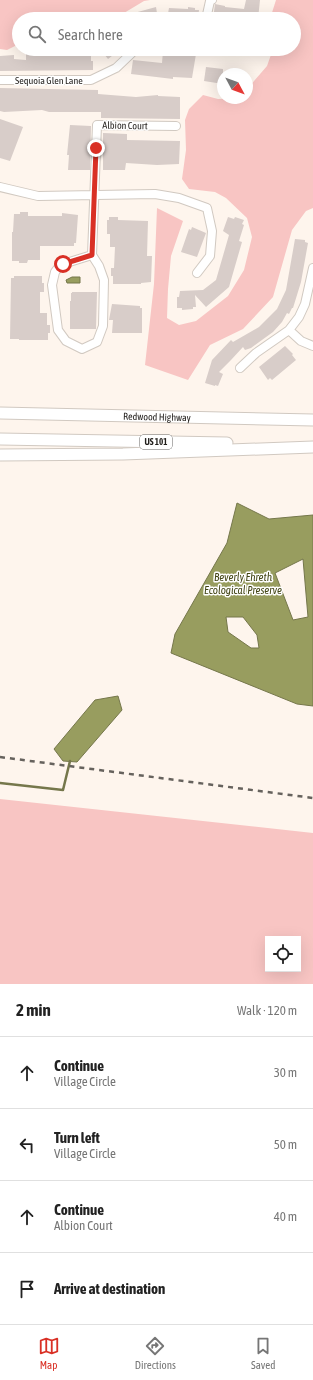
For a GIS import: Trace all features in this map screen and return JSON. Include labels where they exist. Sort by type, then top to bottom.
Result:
[{"type":"highway","name":"Redwood Highway","points":[[0,413],[313,420]]},
{"type":"highway","name":"US 101","points":[[0,439],[313,446]]},
{"type":"highway","points":[[0,455],[123,454],[313,446]]},
{"type":"street","points":[[208,12],[210,1],[212,0]]},
{"type":"street","name":"Sequoia Glen Lane","points":[[0,80],[91,80],[116,68],[129,56]]},
{"type":"street","name":"Albion Court","points":[[95,195],[97,125],[176,126]]},
{"type":"street","points":[[0,186],[38,196],[155,194],[179,198],[207,208],[212,231],[210,256],[197,273]]},
{"type":"street","points":[[92,255],[63,264],[55,272],[52,285],[58,330],[66,340],[82,349],[97,342],[103,326],[104,280],[99,266],[92,255],[95,195]]},
{"type":"street","points":[[240,368],[256,353],[289,330],[299,317],[305,304],[313,273]]},
{"type":"street","points":[[289,330],[301,341],[313,346]]},
{"type":"shaded area","points":[[0,0],[150,0],[144,1],[126,12],[12,12],[12,48],[7,50],[0,49]]},
{"type":"shaded area","points":[[276,0],[313,0],[313,208],[306,211],[292,230],[273,297],[243,329],[210,345],[188,380],[145,365],[154,284],[157,208],[183,221],[171,256],[168,289],[167,318],[179,325],[196,321],[228,296],[244,270],[252,237],[247,218],[226,198],[215,192],[189,189],[182,179],[186,150],[185,120],[189,109],[203,95],[217,99],[217,104],[253,104],[253,82],[267,66],[271,56],[301,56],[301,12],[272,12]]},
{"type":"shaded area","points":[[0,799],[313,833],[313,984],[0,984]]},
{"type":"water","points":[[72,277],[80,277],[80,283],[67,283],[66,280]]},
{"type":"water","name":"Beverly Ehreth Ecological Preserve","points":[[237,503],[269,519],[313,515],[313,706],[297,704],[171,653],[175,634],[227,543]],"holes":[[[303,559],[308,617],[293,620],[275,573]],[[226,617],[243,617],[257,635],[259,648],[251,648],[228,632]]]},
{"type":"water","points":[[118,696],[122,710],[77,762],[63,761],[54,749],[95,700]]},
{"type":"building","points":[[246,0],[260,0],[259,12],[214,12],[215,4],[225,7],[244,9]]},
{"type":"building","points":[[156,7],[157,12],[138,12]]},
{"type":"building","points":[[188,7],[195,8],[195,10],[199,10],[199,12],[168,12],[169,8],[188,9]]},
{"type":"building","points":[[12,55],[14,56],[14,59],[26,60],[26,56],[91,56],[91,61],[93,61],[93,70],[0,71],[0,56]]},
{"type":"building","points":[[163,56],[196,56],[192,78],[173,77],[173,79],[131,74],[133,60],[162,63]]},
{"type":"building","points":[[206,67],[217,68],[217,83],[204,81]]},
{"type":"building","points":[[0,88],[98,90],[98,94],[136,97],[158,95],[180,97],[180,119],[101,118],[101,112],[49,112],[42,110],[4,112],[0,111]]},
{"type":"building","points":[[0,119],[23,127],[10,161],[0,158]]},
{"type":"building","points":[[70,125],[91,126],[90,170],[68,170],[69,155],[67,155]]},
{"type":"building","points":[[103,133],[127,134],[127,140],[180,141],[179,164],[157,165],[126,163],[125,170],[103,170]]},
{"type":"building","points":[[20,212],[28,212],[28,216],[62,216],[62,213],[78,215],[76,243],[74,243],[74,246],[40,246],[40,260],[28,260],[27,263],[12,261],[12,232],[14,214],[20,214]]},
{"type":"building","points":[[109,217],[118,217],[118,220],[148,221],[147,256],[152,256],[151,282],[141,284],[113,284],[111,268],[114,268],[115,247],[110,247],[110,234],[107,234],[107,220],[109,220]]},
{"type":"building","points":[[228,217],[234,219],[235,217],[244,220],[239,241],[242,242],[229,287],[206,307],[195,295],[196,307],[193,307],[193,309],[182,310],[182,308],[177,308],[177,297],[179,297],[180,291],[203,290],[216,280],[229,235],[223,231]]},
{"type":"building","points":[[192,227],[206,233],[197,257],[181,252],[189,229],[191,230]]},
{"type":"building","points":[[295,239],[305,240],[305,242],[308,243],[301,282],[293,308],[289,314],[287,313],[282,322],[273,332],[251,348],[245,350],[243,347],[219,372],[223,374],[218,386],[205,383],[212,360],[231,340],[233,342],[259,327],[277,309],[286,290]]},
{"type":"building","points":[[14,276],[42,276],[44,292],[40,292],[40,313],[47,313],[47,325],[50,325],[48,340],[10,339],[11,278],[14,278]]},
{"type":"building","points":[[72,292],[97,292],[96,329],[70,329],[70,301]]},
{"type":"building","points":[[112,304],[140,306],[140,308],[142,308],[142,333],[112,333],[113,320],[109,320]]},
{"type":"building","points":[[285,346],[293,354],[292,355],[296,360],[272,380],[270,378],[268,380],[259,367]]},
{"type":"waterway","points":[[0,783],[63,790],[70,761]]},
{"type":"railway","points":[[0,757],[313,798]]},
{"type":"route","points":[[63,264],[92,255],[96,148]]}]
